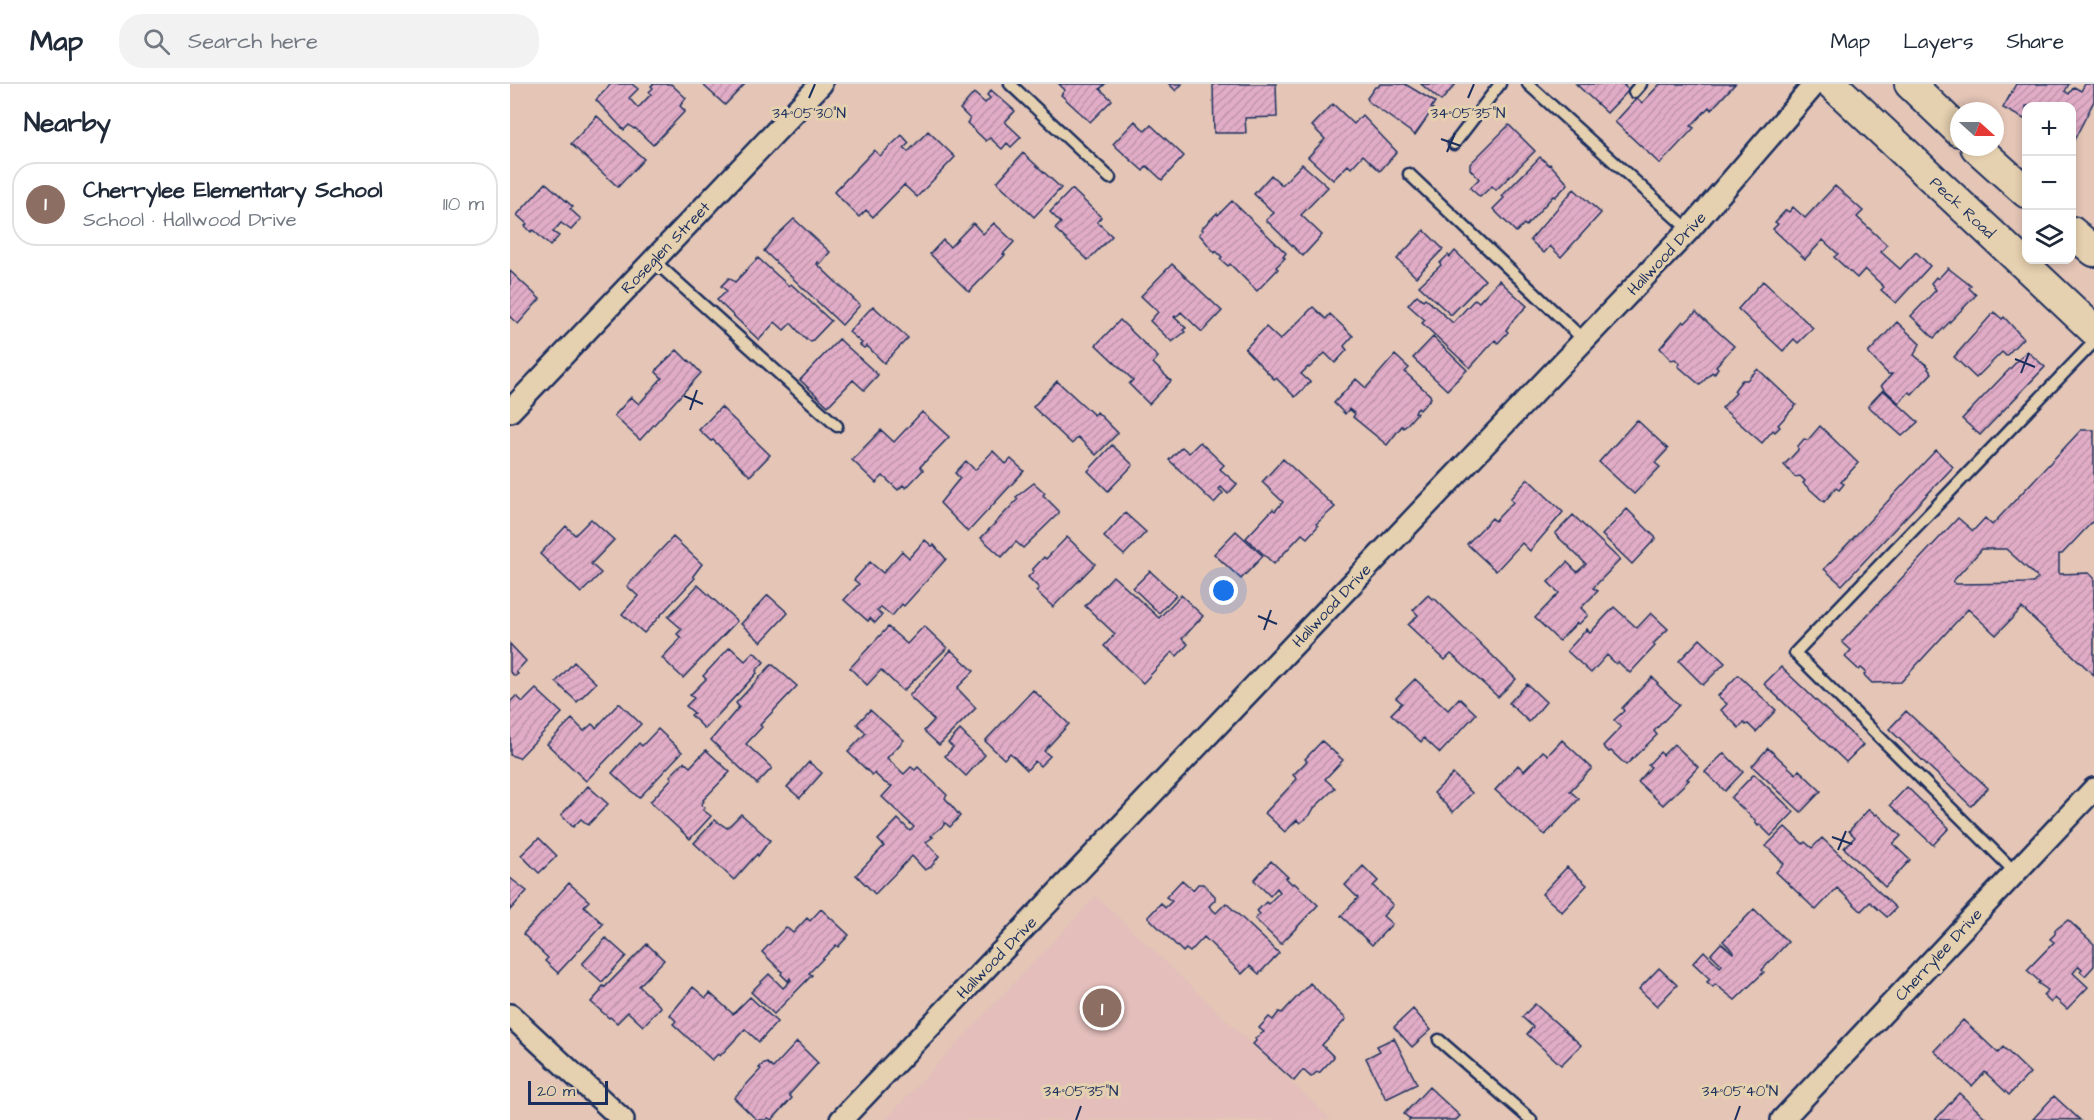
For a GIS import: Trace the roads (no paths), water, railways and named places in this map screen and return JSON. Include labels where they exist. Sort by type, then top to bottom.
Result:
[{"type":"main road","name":"Peck Road","points":[[1832,84],[2094,330]]},
{"type":"main road","points":[[1910,84],[1950,122]]},
{"type":"main road","points":[[1986,156],[2022,188]]},
{"type":"main road","points":[[2076,235],[2094,251]]},
{"type":"street","name":"Roseglen Street","points":[[510,411],[821,84]]},
{"type":"street","name":"Hallwood Drive","points":[[841,1120],[1689,230],[1815,84]]},
{"type":"street","name":"Cherrylee Drive","points":[[1782,1120],[2094,789]]},
{"type":"street","points":[[510,1015],[623,1120]]},
{"type":"lane","points":[[1010,84],[1110,178]]},
{"type":"lane","points":[[1454,144],[1500,84]]},
{"type":"lane","points":[[1528,84],[1689,230]]},
{"type":"lane","points":[[1409,174],[1584,340]]},
{"type":"lane","points":[[653,260],[837,426]]},
{"type":"lane","points":[[2015,872],[1795,653],[2094,342]]},
{"type":"lane","points":[[1439,1040],[1531,1120]]},
{"type":"place","name":"Cherrylee Elementary School","points":[[1102,1008]]}]
